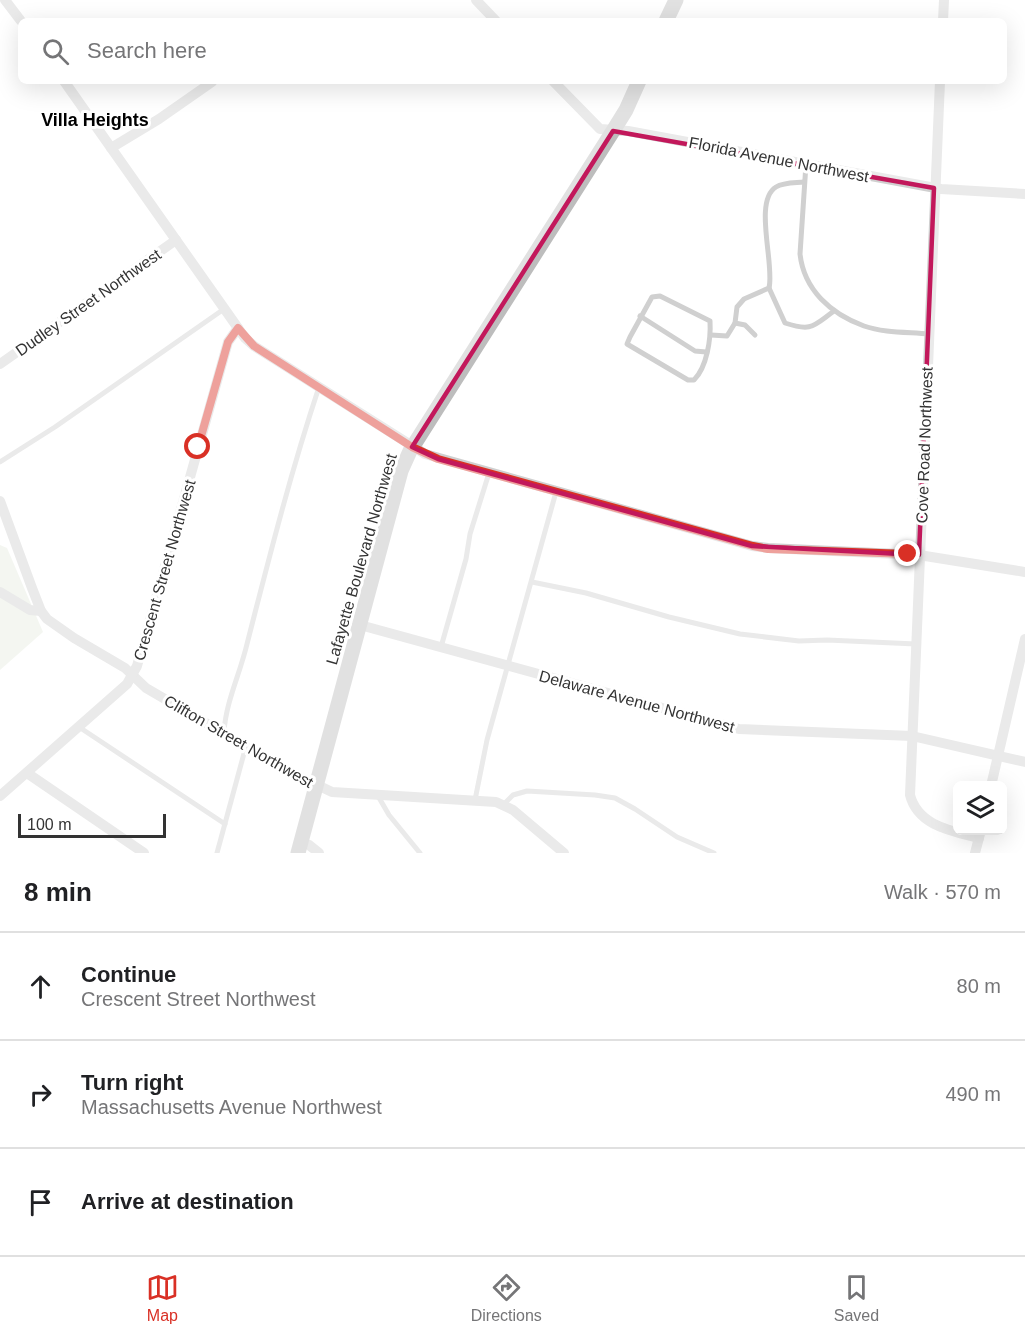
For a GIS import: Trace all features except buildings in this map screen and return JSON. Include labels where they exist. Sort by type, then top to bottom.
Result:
[{"type":"main road","points":[[667,18],[676,0]]},
{"type":"main road","name":"Lafayette Boulevard Northwest","points":[[299,847],[401,471],[412,447],[626,110],[638,84]]},
{"type":"street","points":[[5,0],[19,18]]},
{"type":"street","points":[[476,0],[493,18]]},
{"type":"street","points":[[943,18],[944,0]]},
{"type":"street","points":[[66,84],[224,309],[254,346],[412,447],[438,459],[760,547],[919,555],[1025,572]]},
{"type":"street","points":[[111,148],[159,119],[209,84]]},
{"type":"street","name":"Florida Avenue Northwest","points":[[556,84],[597,128],[628,131],[934,188],[1025,194]]},
{"type":"street","name":"Cove Road Northwest","points":[[940,84],[910,795],[916,811],[924,818],[941,827],[953,829]]},
{"type":"street","name":"Dudley Street Northwest","points":[[0,364],[176,240]]},
{"type":"street","name":"Crescent Street Northwest","points":[[0,796],[126,684],[138,666],[228,342],[238,328]]},
{"type":"street","name":"Clifton Street Northwest","points":[[0,501],[41,611],[54,625],[124,668],[146,688],[316,785],[338,793],[475,800],[503,804]]},
{"type":"street","points":[[0,592],[30,610],[41,611]]},
{"type":"street","name":"Delaware Avenue Northwest","points":[[360,625],[739,729],[912,736],[1025,762]]},
{"type":"street","points":[[992,781],[1025,639]]},
{"type":"street","points":[[27,773],[144,853]]},
{"type":"street","points":[[503,804],[564,853]]},
{"type":"street","points":[[975,853],[980,835]]},
{"type":"street","points":[[299,847],[309,845],[319,853]]},
{"type":"lane","points":[[806,164],[800,254],[801,266],[808,284],[834,311],[863,326],[929,334]]},
{"type":"lane","points":[[804,182],[776,186],[770,193],[766,204],[771,279],[769,288],[785,323],[799,328],[813,327],[834,311]]},
{"type":"lane","points":[[711,335],[727,336],[735,323],[737,307],[744,299],[769,288]]},
{"type":"lane","points":[[660,296],[710,321],[711,335],[700,374],[694,380],[688,381],[627,344],[652,297],[660,296]]},
{"type":"lane","points":[[0,462],[55,427],[224,309]]},
{"type":"lane","points":[[640,316],[695,351],[706,352]]},
{"type":"lane","points":[[735,323],[745,325],[755,335]]},
{"type":"lane","points":[[224,734],[228,706],[246,650],[304,431],[319,387]]},
{"type":"lane","points":[[441,648],[466,559],[470,534],[489,473]]},
{"type":"lane","points":[[475,800],[487,740],[557,491]]},
{"type":"lane","points":[[532,582],[586,593],[669,617],[740,634],[799,641],[916,644]]},
{"type":"lane","points":[[78,727],[225,824]]},
{"type":"lane","points":[[217,853],[246,746]]},
{"type":"lane","points":[[503,804],[513,795],[527,791],[615,798],[677,837],[714,853]]},
{"type":"lane","points":[[377,794],[389,815],[420,853]]},
{"type":"highlighted area","points":[[613,131],[934,188],[919,555],[752,546],[438,459],[412,447]]},
{"type":"shaded area","points":[[0,545],[7,548],[43,632],[0,670]]},
{"type":"district","name":"Villa Heights","points":[[95,120]]},
{"type":"route","points":[[198,447],[228,342],[238,328],[254,346],[412,447],[438,459],[753,546],[768,549],[908,554]]}]
